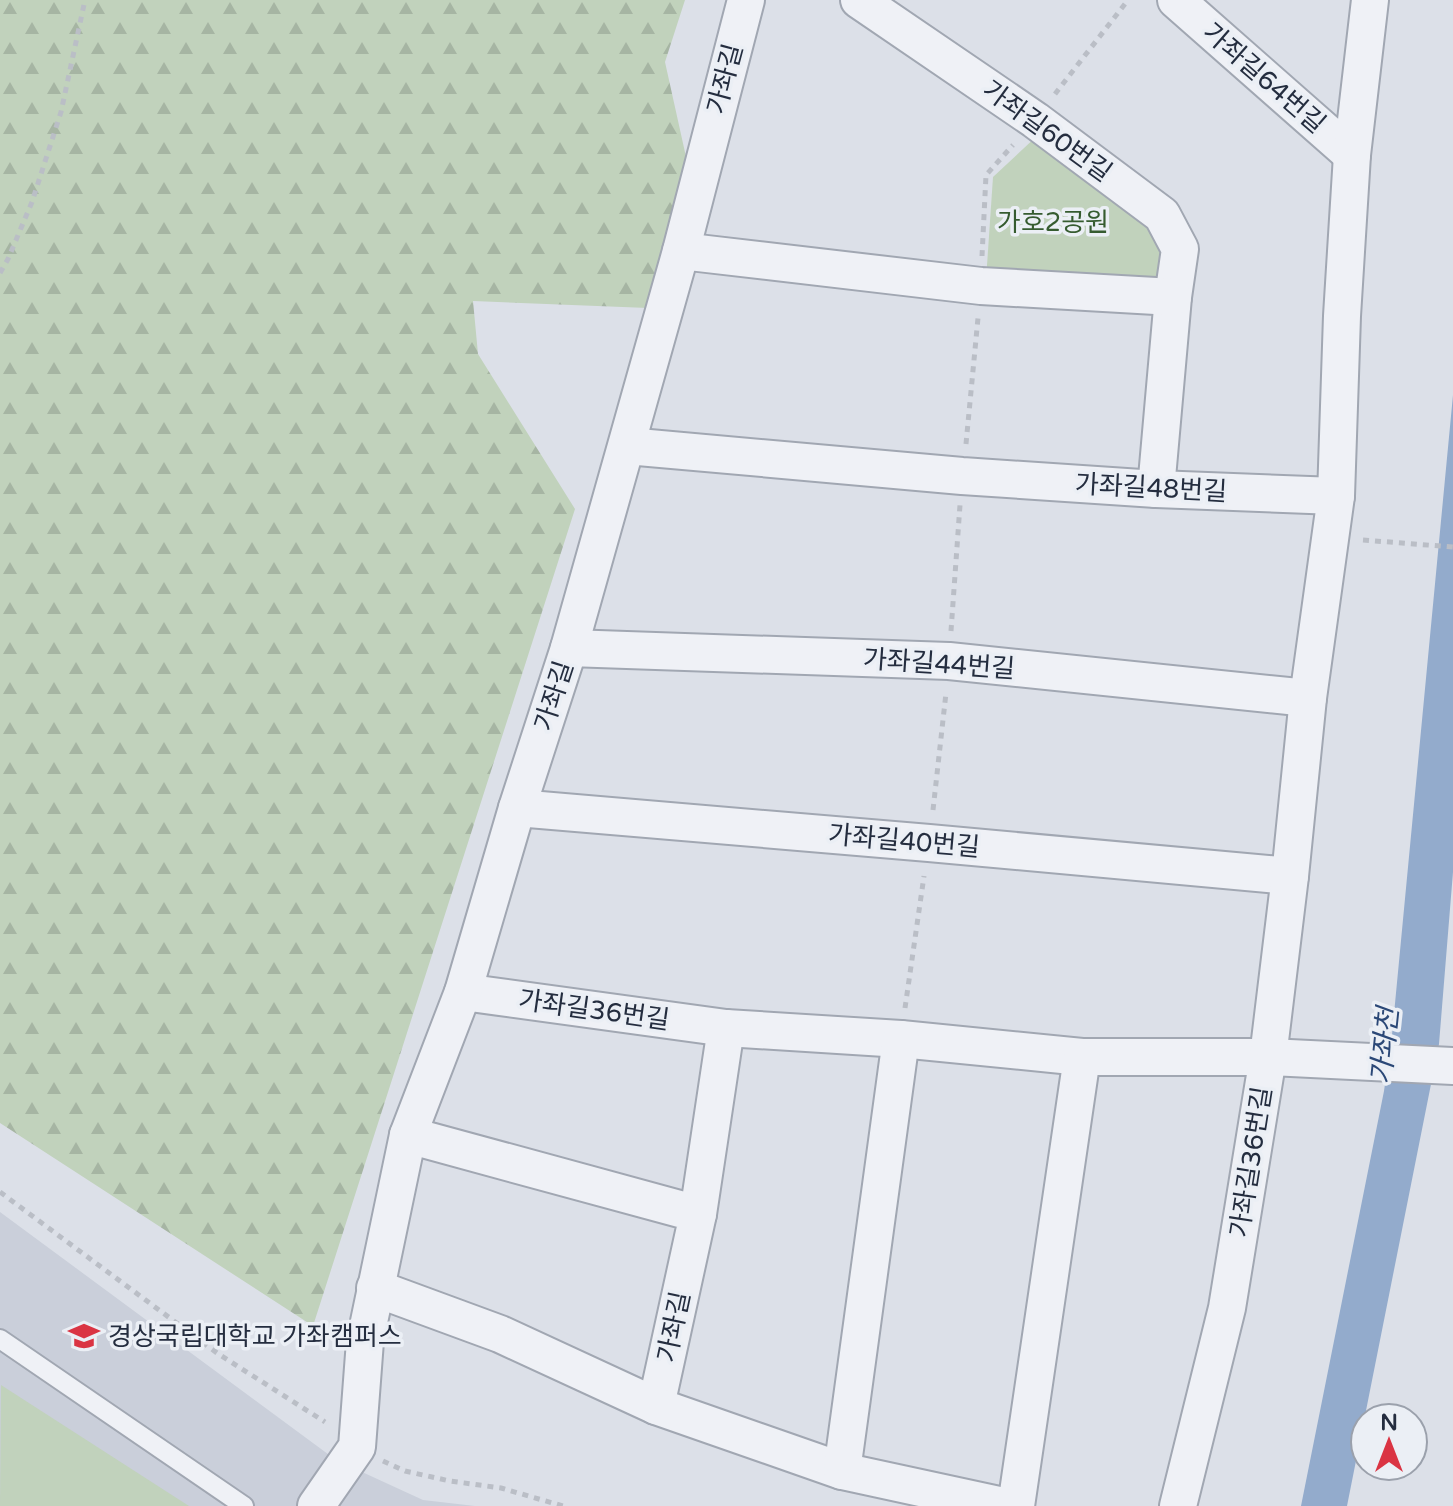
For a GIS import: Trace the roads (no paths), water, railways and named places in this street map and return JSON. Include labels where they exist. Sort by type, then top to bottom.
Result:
[{"type":"street","name":"가좌길","points":[[316,1506],[357,1447],[365,1341],[408,1135],[463,992],[517,808],[569,648],[681,251],[746,0]]},
{"type":"street","name":"가좌길60번길","points":[[859,0],[1035,120],[1162,215],[1180,249],[1156,489]]},
{"type":"street","name":"가좌길64번길","points":[[1176,0],[1352,155]]},
{"type":"street","points":[[1370,0],[1352,155],[1342,316],[1336,496],[1308,698],[1268,1057],[1451,1066]]},
{"type":"street","points":[[681,251],[981,286],[1173,297]]},
{"type":"street","name":"가좌길48번길","points":[[627,446],[962,476],[1156,489],[1336,496]]},
{"type":"street","name":"가좌길44번길","points":[[569,648],[949,661],[1308,698]]},
{"type":"street","name":"가좌길40번길","points":[[517,808],[1290,876]]},
{"type":"street","name":"가좌길36번길","points":[[463,992],[726,1028],[901,1039],[1082,1057],[1268,1057],[1227,1308],[1178,1506]]},
{"type":"street","points":[[408,1135],[698,1214],[726,1028]]},
{"type":"street","points":[[842,1471],[901,1039]]},
{"type":"street","points":[[1016,1506],[1082,1057]]},
{"type":"street","name":"가좌길","points":[[656,1406],[698,1214]]},
{"type":"street","points":[[375,1288],[500,1334],[656,1406],[842,1471],[1004,1506]]},
{"type":"lane","points":[[0,1339],[244,1506]]},
{"type":"water","name":"가좌천","points":[[1453,395],[1453,872],[1439,1044],[1368,1402],[1349,1402],[1349,1482],[1352,1482],[1347,1506],[1301,1506],[1384,1091],[1392,1035]]},
{"type":"place","name":"경상국립대학교 가좌캠퍼스","points":[[84,1336]]},
{"type":"park label","name":"가호2공원","points":[[1053,222]]}]
